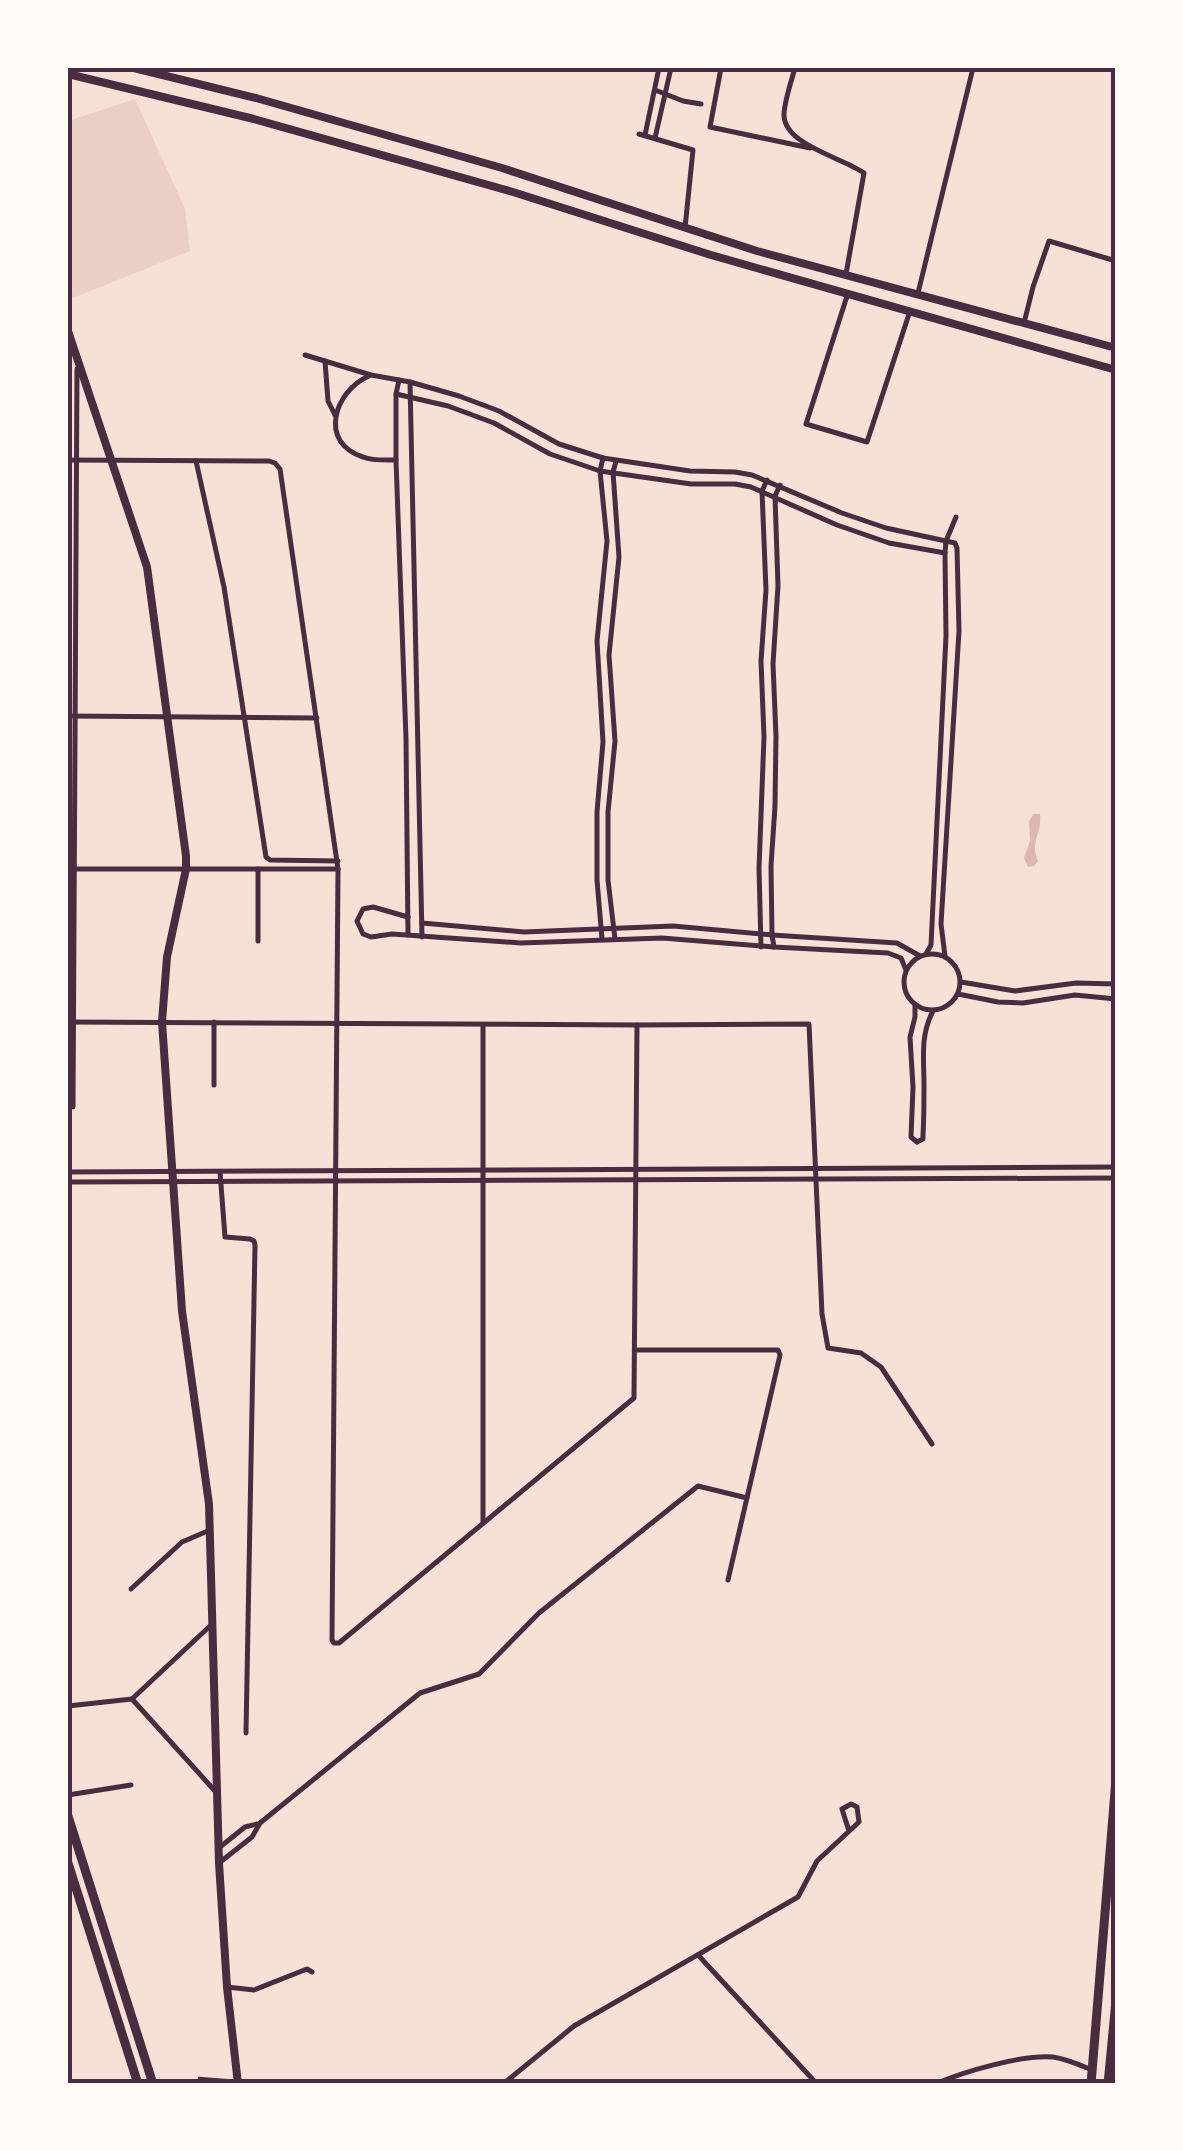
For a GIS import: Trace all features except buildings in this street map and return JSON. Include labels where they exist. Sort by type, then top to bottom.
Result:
[{"type":"main road","points":[[134,68],[488,164],[757,250],[1116,348]]},
{"type":"main road","points":[[68,74],[273,124],[548,203],[711,256],[1116,370]]},
{"type":"main road","points":[[68,330],[147,567],[186,869],[167,957],[162,1022],[182,1311],[209,1504],[218,1863],[238,2082]]},
{"type":"main road","points":[[1091,2084],[1116,1779]]},
{"type":"main road","points":[[68,1816],[154,2084]]},
{"type":"main road","points":[[68,1863],[138,2084]]},
{"type":"main road","points":[[1108,2084],[1116,2002]]},
{"type":"street","points":[[659,68],[642,134],[693,150],[685,228]]},
{"type":"street","points":[[655,138],[671,68]]},
{"type":"street","points":[[721,68],[710,127],[814,148]]},
{"type":"street","points":[[794,68],[784,117],[792,133],[864,173],[846,274]]},
{"type":"street","points":[[918,293],[974,68]]},
{"type":"street","points":[[655,90],[701,104]]},
{"type":"street","points":[[1024,322],[1049,242],[1116,261]]},
{"type":"street","points":[[848,293],[806,424],[867,442],[910,310]]},
{"type":"street","points":[[305,355],[410,382],[499,411],[560,444],[603,458],[690,472],[735,472],[780,485],[842,514],[955,543],[958,631],[941,924],[944,956]]},
{"type":"street","points":[[73,1107],[71,869],[78,361]]},
{"type":"street","points":[[325,361],[328,401],[338,436],[352,452],[373,459],[396,460]]},
{"type":"street","points":[[335,415],[349,389],[372,375]]},
{"type":"street","points":[[399,380],[396,460],[408,935]]},
{"type":"street","points":[[410,382],[422,937]]},
{"type":"street","points":[[396,394],[448,406],[494,423],[550,454],[600,470],[691,484],[735,484],[775,496],[836,525],[888,543],[945,553]]},
{"type":"street","points":[[602,940],[597,846],[602,742],[597,641],[607,542],[600,470],[603,458]]},
{"type":"street","points":[[68,460],[275,463],[280,469],[338,860],[334,1643],[634,1398],[637,1026]]},
{"type":"street","points":[[196,461],[224,587],[266,857],[338,860]]},
{"type":"street","points":[[614,939],[608,880],[608,812],[615,741],[609,655],[619,557],[616,461]]},
{"type":"street","points":[[761,946],[759,868],[764,737],[760,661],[766,590],[762,491],[767,480]]},
{"type":"street","points":[[774,947],[773,664],[778,586],[775,496],[780,485]]},
{"type":"street","points":[[422,923],[524,932],[673,926],[896,942],[923,955],[944,956],[955,965],[960,982],[951,1003],[933,1011],[926,1024],[922,1048],[922,1139],[917,1142],[910,1136],[910,1037],[915,1017],[903,979],[906,970],[923,955],[931,945],[946,636],[945,553],[956,517]]},
{"type":"street","points":[[402,620],[415,619]]},
{"type":"street","points":[[601,712],[612,710]]},
{"type":"street","points":[[68,716],[316,718]]},
{"type":"street","points":[[764,737],[776,736]]},
{"type":"street","points":[[939,753],[952,753]]},
{"type":"street","points":[[71,869],[338,870]]},
{"type":"street","points":[[258,869],[258,941]]},
{"type":"street","points":[[408,916],[373,906],[363,909],[358,928],[370,936],[392,934],[522,943],[662,938],[888,953],[900,958],[906,970]]},
{"type":"street","points":[[960,982],[1015,992],[1076,983],[1116,984]]},
{"type":"street","points":[[958,994],[1023,1003],[1075,995],[1116,999]]},
{"type":"street","points":[[914,1005],[933,1011]]},
{"type":"street","points":[[70,1022],[809,1024],[822,1314],[828,1348],[861,1353],[881,1367],[932,1444]]},
{"type":"street","points":[[214,1022],[214,1085]]},
{"type":"street","points":[[483,1024],[484,1522]]},
{"type":"street","points":[[1078,1167],[1078,1178]]},
{"type":"street","points":[[68,1182],[110,1183],[220,1172],[337,1170],[1116,1167]]},
{"type":"street","points":[[805,1168],[805,1179]]},
{"type":"street","points":[[68,1172],[110,1172],[220,1183],[1116,1178]]},
{"type":"street","points":[[110,1172],[110,1183]]},
{"type":"street","points":[[220,1172],[225,1237],[254,1240],[255,1246],[246,1734]]},
{"type":"street","points":[[634,1350],[778,1350],[780,1355],[728,1580]]},
{"type":"street","points":[[218,1849],[245,1828],[260,1823],[420,1693],[479,1674],[539,1612],[698,1486],[747,1498]]},
{"type":"street","points":[[131,1589],[182,1542],[210,1530]]},
{"type":"street","points":[[68,1706],[132,1698],[212,1624]]},
{"type":"street","points":[[132,1698],[217,1793]]},
{"type":"street","points":[[68,1795],[131,1786]]},
{"type":"street","points":[[503,2084],[574,2026],[798,1898],[817,1860],[859,1822],[851,1804],[842,1809],[849,1830]]},
{"type":"street","points":[[218,1863],[252,1837],[260,1823]]},
{"type":"street","points":[[698,1955],[817,2084]]},
{"type":"street","points":[[228,1987],[254,1990],[307,1969],[312,1972]]},
{"type":"street","points":[[934,2084],[976,2070],[1042,2058],[1064,2060],[1092,2070]]},
{"type":"lane","points":[[981,1167],[981,1178]]},
{"type":"lane","points":[[198,2078],[238,2082]]},
{"type":"shaded area","points":[[135,99],[185,209],[190,251],[68,300],[68,121]]},
{"type":"shaded area","points":[[1033,814],[1040,814],[1035,848],[1038,861],[1028,867],[1024,858]]}]
